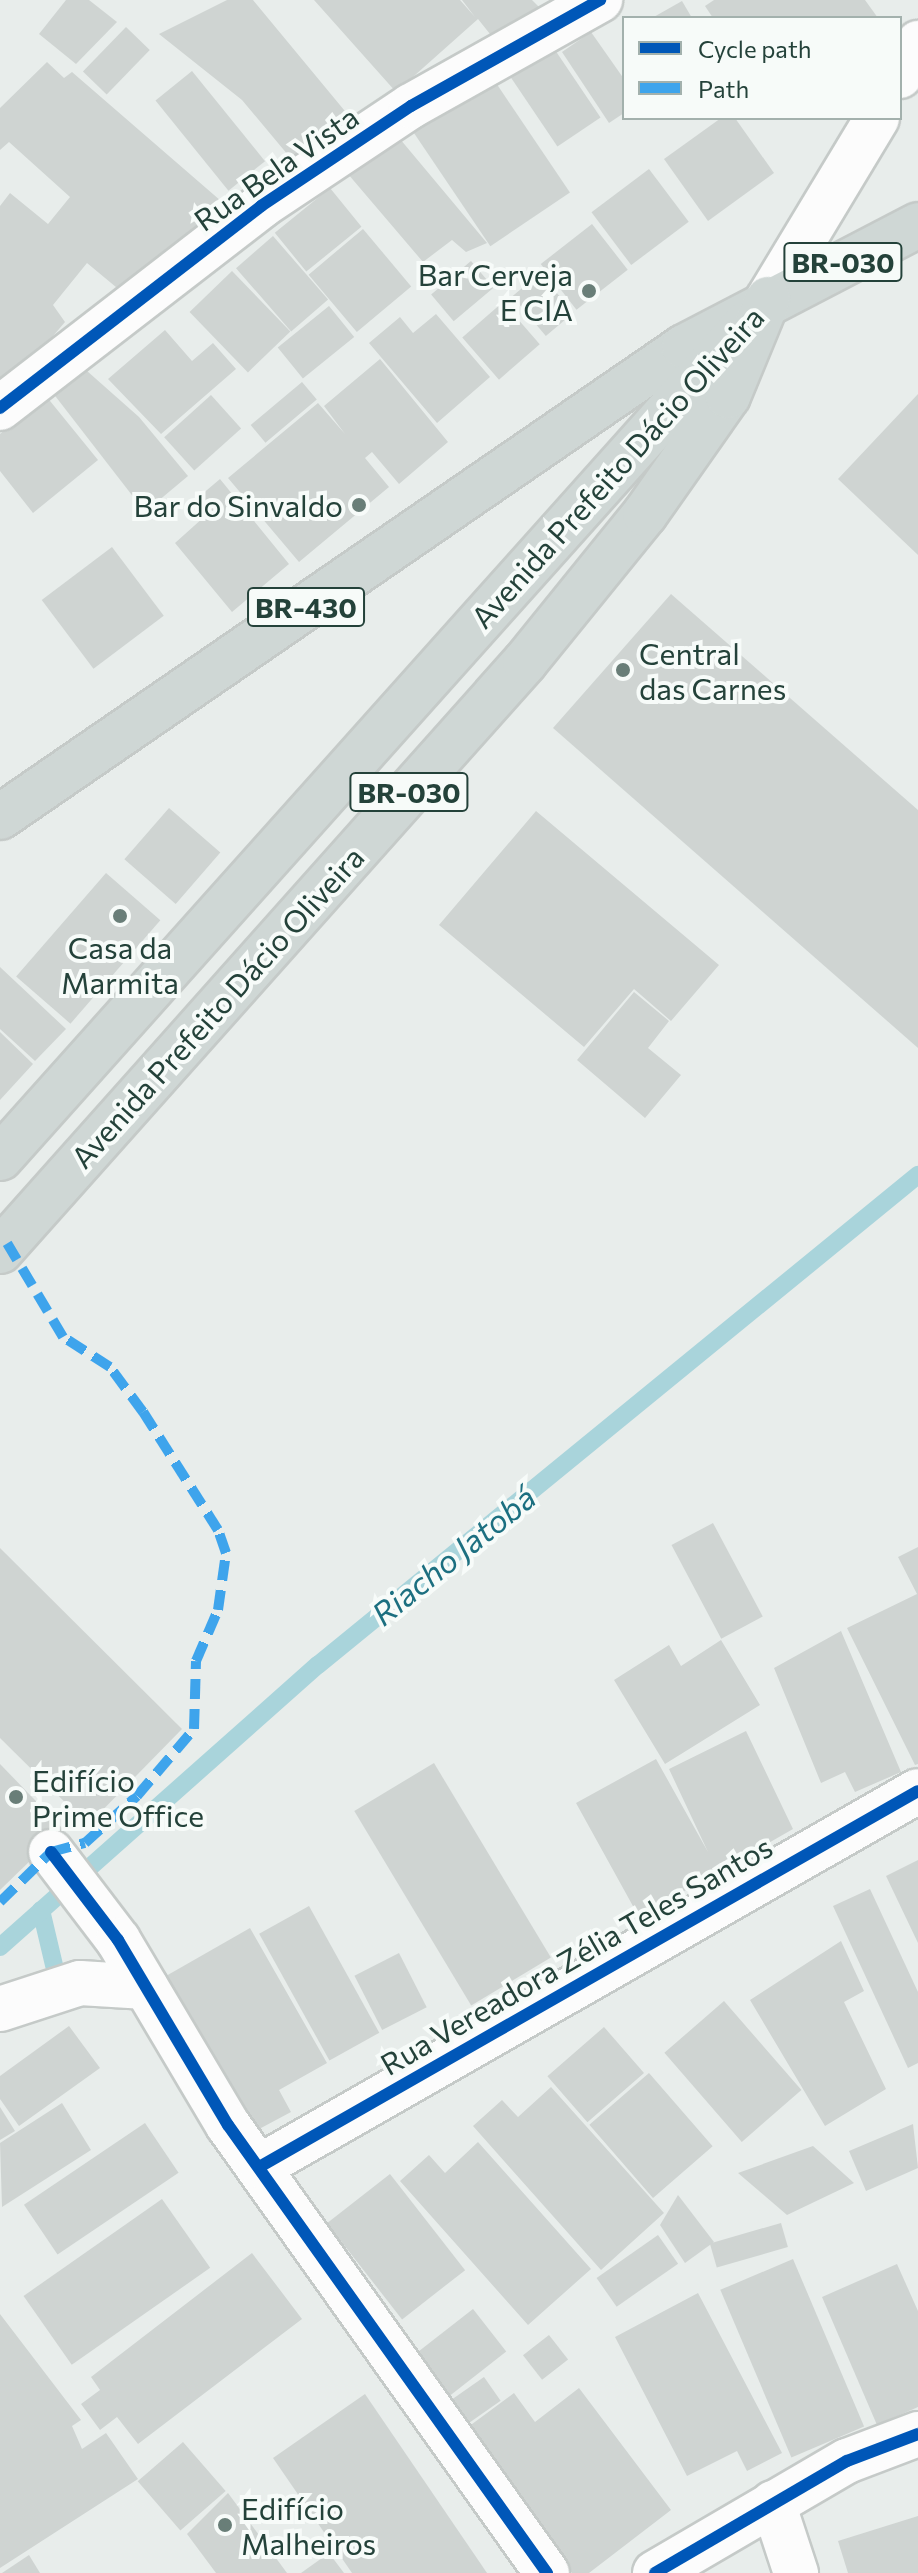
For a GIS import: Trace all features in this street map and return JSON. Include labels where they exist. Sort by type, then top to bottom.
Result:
[{"type":"main road","name":"BR-030","points":[[768,299],[918,225]]},
{"type":"main road","name":"BR-430","points":[[0,817],[672,355],[768,299]]},
{"type":"main road","name":"Avenida Prefeito Dácio Oliveira","points":[[0,1158],[768,299]]},
{"type":"main road","name":"Avenida Prefeito Dácio Oliveira","points":[[0,1251],[525,662],[645,514],[728,396],[768,299]]},
{"type":"street","name":"Rua Bela Vista","points":[[0,408],[261,206],[411,106],[600,0]]},
{"type":"street","points":[[902,72],[918,43]]},
{"type":"street","points":[[768,299],[876,120]]},
{"type":"street","name":"Rua Vereadora Zélia Teles Santos","points":[[261,2166],[918,1791]]},
{"type":"street","points":[[51,1852],[118,1940],[228,2125],[261,2166],[547,2573]]},
{"type":"street","points":[[0,2009],[80,1983],[146,1987]]},
{"type":"street","points":[[655,2573],[847,2461],[918,2434]]},
{"type":"street","points":[[773,2503],[796,2573]]},
{"type":"building","points":[[66,0],[89,0],[117,22],[76,64],[39,34]]},
{"type":"building","points":[[227,0],[253,0],[349,116],[293,161],[242,100],[159,34]]},
{"type":"building","points":[[314,0],[460,0],[475,17],[462,0],[532,0],[540,8],[498,44],[478,19],[396,92]]},
{"type":"building","points":[[714,0],[865,0],[877,16],[712,16],[705,6]]},
{"type":"building","points":[[682,1],[691,16],[656,16]]},
{"type":"building","points":[[126,27],[150,50],[107,95],[83,72]]},
{"type":"building","points":[[591,32],[622,76],[622,114],[609,123],[562,52]]},
{"type":"building","points":[[553,47],[601,117],[557,147],[510,76]]},
{"type":"building","points":[[47,62],[64,78],[72,72],[221,201],[134,302],[87,263],[53,305],[65,322],[0,398],[0,206],[10,193],[48,224],[70,197],[9,142],[0,150],[0,108]]},
{"type":"building","points":[[192,71],[265,161],[228,191],[155,101]]},
{"type":"building","points":[[490,74],[570,193],[490,246],[410,128]]},
{"type":"building","points":[[718,120],[736,120],[774,173],[708,221],[664,159]]},
{"type":"building","points":[[395,133],[487,243],[466,252],[452,240],[423,262],[348,174]]},
{"type":"building","points":[[649,169],[689,222],[631,265],[591,212]]},
{"type":"building","points":[[330,188],[361,227],[306,272],[275,233]]},
{"type":"building","points":[[592,224],[628,270],[576,310],[541,264]]},
{"type":"building","points":[[363,229],[411,286],[357,332],[309,275]]},
{"type":"building","points":[[273,236],[328,299],[291,332],[236,268]]},
{"type":"building","points":[[471,261],[493,288],[454,321],[431,294]]},
{"type":"building","points":[[232,271],[290,331],[248,372],[190,312]]},
{"type":"building","points":[[540,273],[573,313],[546,336],[512,296]]},
{"type":"building","points":[[503,302],[540,344],[499,380],[462,337]]},
{"type":"building","points":[[329,306],[354,337],[303,379],[278,348]]},
{"type":"building","points":[[436,314],[490,377],[437,423],[369,343],[400,317],[413,333]]},
{"type":"building","points":[[165,330],[192,361],[213,343],[236,369],[161,434],[108,379]]},
{"type":"building","points":[[380,359],[448,442],[399,484],[372,452],[365,458],[389,487],[299,562],[228,478],[318,403],[345,434],[324,406]]},
{"type":"building","points":[[78,363],[139,417],[188,476],[145,512],[49,388]]},
{"type":"building","points":[[302,382],[317,400],[265,443],[251,425]]},
{"type":"building","points":[[918,394],[918,555],[838,479]]},
{"type":"building","points":[[211,395],[241,428],[194,471],[164,437]]},
{"type":"building","points":[[46,396],[98,460],[33,513],[0,471],[0,434]]},
{"type":"building","points":[[220,479],[289,564],[232,612],[175,543],[204,517],[194,501]]},
{"type":"building","points":[[112,547],[164,616],[93,669],[42,600]]},
{"type":"building","points":[[671,594],[918,810],[918,1048],[553,728]]},
{"type":"building","points":[[169,808],[220,853],[176,904],[124,859]]},
{"type":"building","points":[[536,811],[719,965],[671,1021],[634,989],[584,1047],[439,925]]},
{"type":"building","points":[[106,873],[160,920],[70,1024],[16,976]]},
{"type":"building","points":[[0,967],[66,1029],[35,1061],[0,1029]]},
{"type":"building","points":[[634,992],[669,1021],[648,1048],[681,1075],[645,1118],[577,1060]]},
{"type":"building","points":[[0,1032],[33,1064],[0,1100]]},
{"type":"building","points":[[713,1523],[763,1617],[721,1639],[672,1545]]},
{"type":"building","points":[[918,1547],[918,1764],[915,1765],[847,1628],[917,1594],[898,1557]]},
{"type":"building","points":[[0,1548],[182,1729],[88,1825],[0,1738]]},
{"type":"building","points":[[841,1631],[901,1772],[855,1792],[845,1772],[821,1783],[774,1668]]},
{"type":"building","points":[[721,1640],[760,1705],[665,1764],[614,1680],[669,1645],[681,1666]]},
{"type":"building","points":[[746,1731],[793,1829],[639,1917],[576,1803],[656,1759],[708,1852],[669,1769]]},
{"type":"building","points":[[434,1763],[551,1958],[471,2005],[354,1811]]},
{"type":"building","name":"Edifício Prime Office","points":[[0,1764],[63,1829],[0,1890]]},
{"type":"building","points":[[918,1860],[918,1943],[886,1876]]},
{"type":"building","points":[[870,1889],[918,1992],[918,2063],[908,2068],[833,1906]]},
{"type":"building","points":[[309,1906],[379,2033],[329,2060],[259,1934]]},
{"type":"building","points":[[250,1928],[327,2063],[279,2090],[291,2112],[246,2136],[159,1980]]},
{"type":"building","points":[[841,1941],[864,1991],[844,2002],[886,2089],[825,2126],[750,2000]]},
{"type":"building","points":[[399,1953],[427,2007],[382,2030],[354,1976]]},
{"type":"building","points":[[724,2001],[801,2090],[742,2142],[664,2053]]},
{"type":"building","points":[[69,2026],[100,2068],[19,2126],[0,2099],[0,2076]]},
{"type":"building","points":[[604,2027],[644,2073],[587,2122],[547,2076]]},
{"type":"building","points":[[649,2073],[713,2146],[653,2198],[589,2125]]},
{"type":"building","points":[[551,2087],[664,2213],[601,2270],[473,2126],[502,2100],[518,2117]]},
{"type":"building","points":[[62,2103],[91,2150],[2,2207],[0,2143]]},
{"type":"building","points":[[0,2107],[15,2131],[0,2140]]},
{"type":"building","points":[[145,2123],[179,2173],[58,2254],[24,2205]]},
{"type":"building","points":[[913,2124],[918,2168],[866,2191],[849,2151]]},
{"type":"building","points":[[478,2142],[591,2269],[528,2325],[400,2181],[429,2155],[445,2173]]},
{"type":"building","points":[[813,2146],[854,2183],[787,2215],[738,2173]]},
{"type":"building","points":[[390,2174],[465,2270],[402,2319],[327,2223]]},
{"type":"building","points":[[678,2195],[714,2242],[685,2263],[660,2225]]},
{"type":"building","points":[[162,2199],[210,2268],[72,2365],[24,2296]]},
{"type":"building","points":[[781,2223],[788,2247],[717,2267],[710,2243]]},
{"type":"building","points":[[658,2235],[678,2264],[617,2307],[597,2278]]},
{"type":"building","points":[[252,2253],[302,2319],[138,2444],[117,2417],[100,2430],[81,2404],[100,2390],[91,2377]]},
{"type":"building","points":[[793,2259],[864,2427],[791,2457],[720,2290]]},
{"type":"building","points":[[897,2264],[918,2311],[918,2407],[877,2425],[822,2297]]},
{"type":"building","points":[[698,2293],[782,2453],[747,2471],[737,2451],[687,2476],[615,2337]]},
{"type":"building","points":[[473,2309],[506,2352],[441,2403],[408,2360]]},
{"type":"building","points":[[0,2314],[81,2420],[72,2426],[82,2449],[106,2433],[138,2479],[0,2568]]},
{"type":"building","points":[[549,2335],[568,2359],[542,2380],[523,2355]]},
{"type":"building","points":[[484,2377],[501,2401],[465,2426],[448,2402]]},
{"type":"building","points":[[579,2388],[671,2510],[589,2573],[572,2573],[464,2430],[514,2393],[535,2422]]},
{"type":"building","points":[[365,2394],[487,2573],[352,2573],[273,2458]]},
{"type":"building","points":[[183,2442],[226,2491],[180,2530],[138,2481]]},
{"type":"building","name":"Edifício Malheiros","points":[[228,2493],[287,2573],[216,2573],[187,2534]]},
{"type":"building","points":[[918,2516],[918,2573],[848,2573],[838,2541]]},
{"type":"building","points":[[329,2553],[344,2573],[301,2573]]},
{"type":"building","points":[[29,2555],[40,2573],[2,2573]]},
{"type":"waterway","name":"Riacho Jatobá","points":[[0,1947],[318,1665],[918,1175]]},
{"type":"waterway","points":[[41,1910],[54,1965]]},
{"type":"marked path","points":[[0,1902],[51,1852],[85,1843],[137,1796],[194,1729],[196,1661],[218,1610],[226,1553],[218,1530],[143,1412],[110,1367],[63,1337],[7,1243]]},
{"type":"cycle path","points":[[0,408],[261,206],[411,106],[600,0]]},
{"type":"cycle path","points":[[261,2166],[918,1791]]},
{"type":"cycle path","points":[[51,1852],[118,1940],[228,2125],[547,2573]]},
{"type":"cycle path","points":[[655,2573],[847,2461],[918,2434]]},
{"type":"place","name":"Bar Cerveja E CIA","points":[[589,291]]},
{"type":"place","name":"Bar do Sinvaldo","points":[[359,505]]},
{"type":"place","name":"Central das Carnes","points":[[623,670]]},
{"type":"place","name":"Casa da Marmita","points":[[120,916]]},
{"type":"place","name":"Edifício Prime Office","points":[[16,1797]]},
{"type":"place","name":"Edifício Malheiros","points":[[225,2525]]}]
